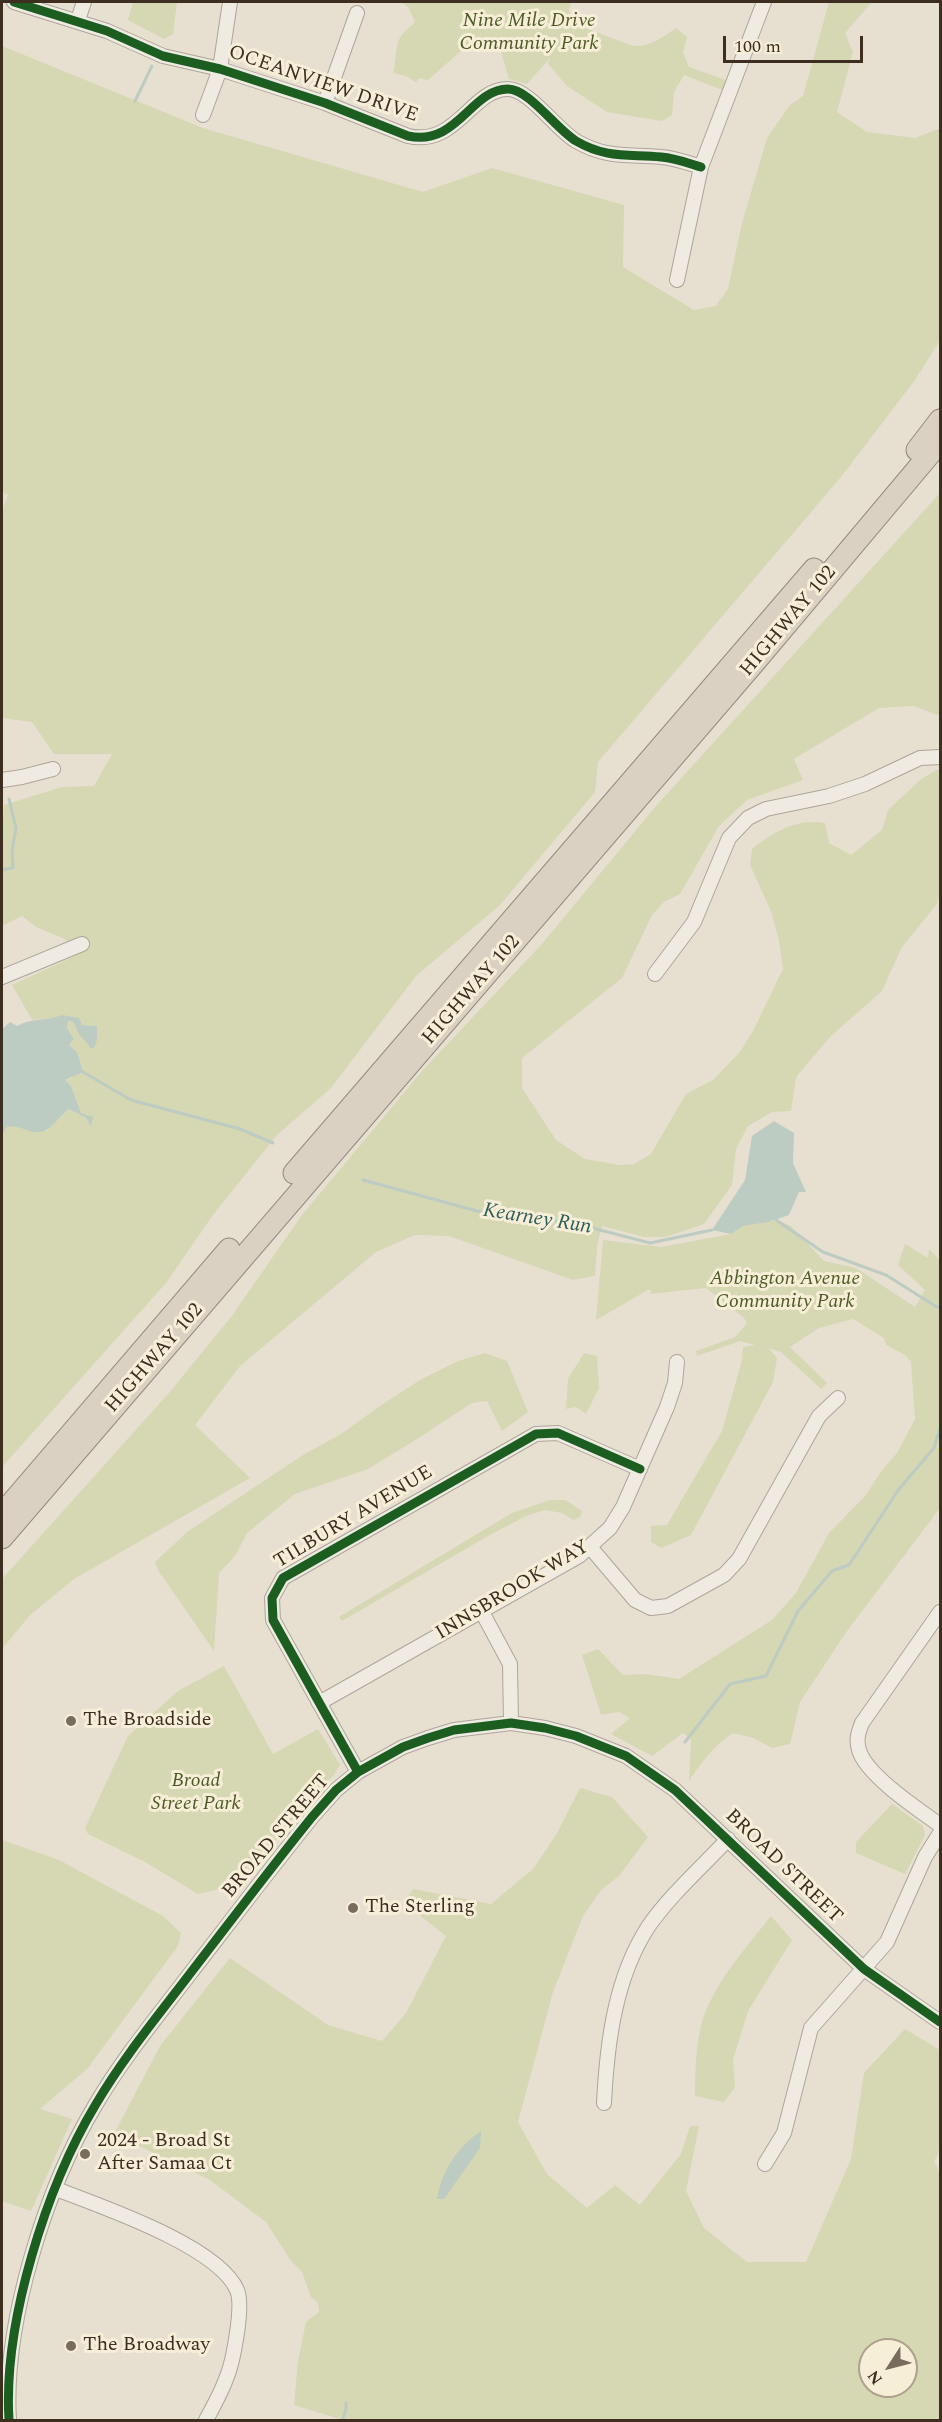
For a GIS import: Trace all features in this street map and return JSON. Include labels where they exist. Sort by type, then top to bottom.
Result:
[{"type":"highway","points":[[913,456],[940,407]]},
{"type":"highway","name":"HIGHWAY 102","points":[[2,1514],[913,456],[940,420]]},
{"type":"highway","name":"HIGHWAY 102","points":[[2,1538],[755,662],[940,442]]},
{"type":"street","name":"OCEANVIEW DRIVE","points":[[14,2],[107,30],[163,56],[220,69],[325,103],[408,136],[422,138],[435,135],[496,91],[518,90],[528,97],[561,132],[591,148],[624,156],[671,158],[701,167]]},
{"type":"street","points":[[78,20],[84,2]]},
{"type":"street","points":[[203,115],[220,69],[230,2]]},
{"type":"street","points":[[678,280],[701,167],[764,2]]},
{"type":"street","points":[[325,103],[357,13]]},
{"type":"street","points":[[655,974],[693,922],[729,838],[748,818],[766,809],[821,798],[865,784],[920,758],[940,757]]},
{"type":"street","points":[[2,780],[52,769]]},
{"type":"street","points":[[2,976],[82,944]]},
{"type":"street","name":"INNSBROOK WAY","points":[[319,1703],[590,1547],[617,1518],[667,1407],[675,1383],[677,1362]]},
{"type":"street","points":[[590,1547],[635,1600],[651,1608],[668,1606],[724,1575],[739,1559],[819,1416],[838,1398]]},
{"type":"street","name":"TILBURY AVENUE","points":[[358,1773],[276,1627],[272,1613],[274,1592],[290,1573],[536,1434],[558,1433],[640,1469]]},
{"type":"street","points":[[482,1611],[510,1664],[511,1723]]},
{"type":"street","points":[[940,1612],[861,1724],[857,1742],[864,1761],[904,1798],[940,1825]]},
{"type":"street","name":"BROAD STREET","points":[[9,2421],[10,2380],[21,2299],[36,2241],[69,2156],[95,2104],[130,2053],[312,1817],[336,1790],[358,1773],[404,1748],[454,1730],[511,1723],[576,1736],[626,1756],[675,1790],[864,1969],[940,2022]]},
{"type":"street","points":[[765,2164],[784,2133],[811,2028],[887,1942],[925,1857],[940,1833]]},
{"type":"street","points":[[604,2103],[606,2053],[621,1989],[635,1951],[649,1927],[665,1907],[728,1839]]},
{"type":"street","points":[[56,2188],[164,2233],[220,2268],[232,2280],[238,2292],[240,2313],[227,2378],[206,2421]]},
{"type":"green space","points":[[133,2],[177,2],[173,34],[164,39],[128,20]]},
{"type":"green space","name":"Nine Mile Drive Community Park","points":[[401,2],[571,2],[569,11],[577,25],[633,46],[651,43],[676,28],[687,37],[683,52],[689,67],[726,80],[722,90],[684,75],[674,92],[672,115],[662,121],[607,112],[567,86],[548,64],[550,58],[527,84],[509,79],[497,38],[462,50],[428,80],[419,78],[416,82],[406,76],[393,73],[399,40],[415,22],[408,7]]},
{"type":"green space","points":[[829,2],[872,2],[845,33],[853,52],[837,112],[867,132],[915,138],[940,128],[940,340],[915,380],[841,477],[598,762],[595,792],[500,905],[416,976],[331,1088],[277,1135],[213,1215],[166,1283],[2,1467],[2,1136],[7,1127],[16,1124],[46,1131],[69,1109],[86,1118],[91,1125],[88,1115],[81,1113],[71,1086],[65,1080],[72,1078],[74,1049],[69,1045],[74,1039],[67,1028],[68,1021],[72,1021],[77,1025],[78,1032],[95,1044],[97,1026],[81,1025],[62,1015],[32,1020],[12,985],[75,956],[65,939],[36,927],[22,916],[2,926],[4,805],[62,787],[94,786],[112,754],[54,754],[32,722],[2,718],[2,511],[8,495],[2,492],[2,46],[203,128],[423,192],[492,168],[624,205],[623,267],[694,310],[716,306],[728,289],[742,223],[767,138],[790,105],[803,96]]},
{"type":"green space","points":[[940,493],[940,716],[914,706],[879,708],[794,759],[803,780],[747,800],[719,826],[680,894],[664,902],[652,915],[622,978],[522,1058],[522,1088],[556,1140],[585,1159],[620,1165],[634,1164],[651,1154],[686,1094],[713,1080],[739,1053],[753,1031],[783,969],[771,911],[750,865],[752,849],[768,837],[786,828],[815,822],[825,823],[829,843],[851,855],[882,830],[888,810],[920,780],[940,770],[940,892],[937,904],[902,947],[882,991],[830,1037],[796,1077],[791,1111],[772,1112],[748,1126],[736,1149],[732,1185],[704,1224],[666,1237],[644,1237],[602,1226],[597,1246],[595,1276],[573,1280],[449,1236],[415,1235],[376,1252],[240,1366],[195,1425],[250,1478],[74,1579],[30,1615],[2,1649],[2,1579],[168,1394],[231,1317],[302,1215],[423,1070],[541,945],[656,806]]},
{"type":"green space","name":"Abbington Avenue Community Park","points":[[776,1220],[791,1226],[824,1261],[856,1268],[915,1307],[925,1290],[898,1265],[905,1244],[928,1258],[929,1249],[940,1260],[940,1508],[847,1631],[800,1702],[790,1744],[772,1748],[753,1738],[733,1733],[708,1755],[689,1781],[691,1740],[683,1733],[652,1756],[611,1734],[630,1718],[619,1712],[601,1715],[582,1655],[598,1649],[623,1675],[645,1674],[679,1679],[772,1620],[796,1593],[829,1533],[866,1495],[880,1473],[897,1453],[915,1419],[911,1362],[905,1355],[886,1345],[884,1338],[853,1319],[819,1328],[790,1347],[827,1383],[821,1389],[781,1352],[768,1348],[777,1358],[773,1382],[691,1535],[661,1548],[651,1542],[651,1526],[667,1525],[722,1431],[742,1360],[743,1347],[755,1345],[740,1341],[697,1356],[696,1351],[735,1337],[747,1323],[744,1318],[706,1288],[650,1294],[652,1290],[648,1290],[596,1320],[603,1240],[661,1247],[731,1234],[743,1226]]},
{"type":"green space","points":[[485,1353],[507,1361],[528,1412],[502,1431],[487,1401],[472,1403],[368,1469],[295,1494],[247,1533],[235,1556],[219,1573],[214,1651],[158,1570],[155,1562],[187,1532],[303,1455],[341,1434],[420,1380],[458,1361]]},
{"type":"green space","points":[[584,1353],[597,1356],[599,1388],[586,1414],[576,1407],[566,1409],[568,1379]]},
{"type":"green space","points":[[550,1500],[565,1500],[582,1511],[580,1517],[573,1520],[562,1513],[545,1510],[526,1516],[342,1621],[339,1617],[512,1513]]},
{"type":"green space","name":"Broad Street Park","points":[[224,1666],[273,1754],[318,1729],[340,1765],[336,1773],[304,1805],[255,1866],[250,1863],[233,1886],[198,1894],[145,1862],[88,1834],[85,1828],[128,1736],[178,1691]]},
{"type":"green space","points":[[580,1788],[612,1797],[648,1837],[619,1876],[601,1890],[583,1916],[553,1992],[518,2122],[547,2174],[587,2208],[615,2185],[640,2205],[681,2154],[690,2126],[699,2126],[686,2191],[704,2228],[747,2262],[806,2262],[851,2159],[864,2073],[905,2029],[940,2050],[940,2149],[934,2162],[940,2173],[940,2420],[343,2420],[294,2405],[298,2361],[306,2322],[319,2312],[318,2303],[311,2297],[302,2272],[291,2261],[266,2222],[210,2180],[114,2134],[160,2046],[230,1958],[328,2025],[382,2041],[406,2013],[446,1936],[404,1903],[413,1889],[491,1904],[533,1869],[556,1835]]},
{"type":"green space","points":[[892,1804],[923,1826],[925,1835],[905,1874],[856,1853],[856,1842]]},
{"type":"green space","points":[[2,1840],[59,1860],[163,1916],[181,1933],[178,1946],[87,2069],[40,2109],[72,2119],[31,2211],[2,2201]]},
{"type":"green space","points":[[771,1916],[792,1940],[748,2011],[733,2060],[735,2087],[724,2102],[695,2096],[698,2039],[703,2017],[713,1995],[728,1972]]},
{"type":"shaded area","points":[[62,1015],[79,1018],[82,1025],[97,1026],[97,1040],[94,1048],[90,1048],[72,1021],[68,1021],[67,1028],[74,1039],[69,1045],[77,1052],[83,1072],[65,1080],[71,1086],[81,1113],[93,1117],[91,1126],[86,1118],[69,1109],[44,1131],[34,1132],[12,1126],[7,1127],[2,1136],[2,1029],[10,1022],[17,1026]]},
{"type":"shaded area","points":[[774,1121],[794,1133],[793,1163],[806,1192],[799,1192],[789,1215],[768,1222],[743,1226],[731,1234],[712,1230],[745,1180],[752,1136]]},
{"type":"shaded area","points":[[481,2131],[480,2148],[444,2199],[437,2199],[439,2188],[452,2160]]},
{"type":"waterway","points":[[135,101],[152,66]]},
{"type":"waterway","points":[[2,870],[13,868],[12,851],[16,828],[9,799]]},
{"type":"waterway","name":"Kearney Run","points":[[83,1072],[131,1100],[240,1129],[273,1143]]},
{"type":"waterway","name":"Kearney Run","points":[[363,1180],[477,1211],[573,1223],[650,1243],[712,1230]]},
{"type":"waterway","name":"Kearney Run","points":[[776,1220],[823,1252],[886,1275],[940,1309]]},
{"type":"waterway","points":[[685,1742],[730,1684],[766,1676],[798,1611],[832,1571],[849,1565],[899,1489],[934,1448],[940,1428]]},
{"type":"waterway","points":[[342,2420],[346,2403]]},
{"type":"cycle path","points":[[14,2],[107,31],[163,56],[220,69],[325,103],[408,136],[425,137],[439,133],[451,126],[484,98],[495,91],[508,89],[525,95],[568,135],[587,147],[618,155],[671,158],[701,167]]},
{"type":"cycle path","points":[[358,1772],[273,1620],[272,1598],[283,1578],[536,1434],[558,1433],[640,1469]]},
{"type":"cycle path","points":[[9,2420],[9,2382],[13,2341],[32,2257],[60,2175],[96,2104],[117,2070],[141,2038],[312,1817],[336,1790],[358,1772],[403,1747],[454,1730],[511,1723],[576,1736],[626,1756],[675,1790],[864,1969],[940,2022]]},
{"type":"place","name":"The Broadside","points":[[71,1721]]},
{"type":"place","name":"The Sterling","points":[[353,1908]]},
{"type":"place","name":"2024 - Broad St After Samaa Ct","points":[[85,2154]]},
{"type":"place","name":"The Broadway","points":[[71,2346]]}]
